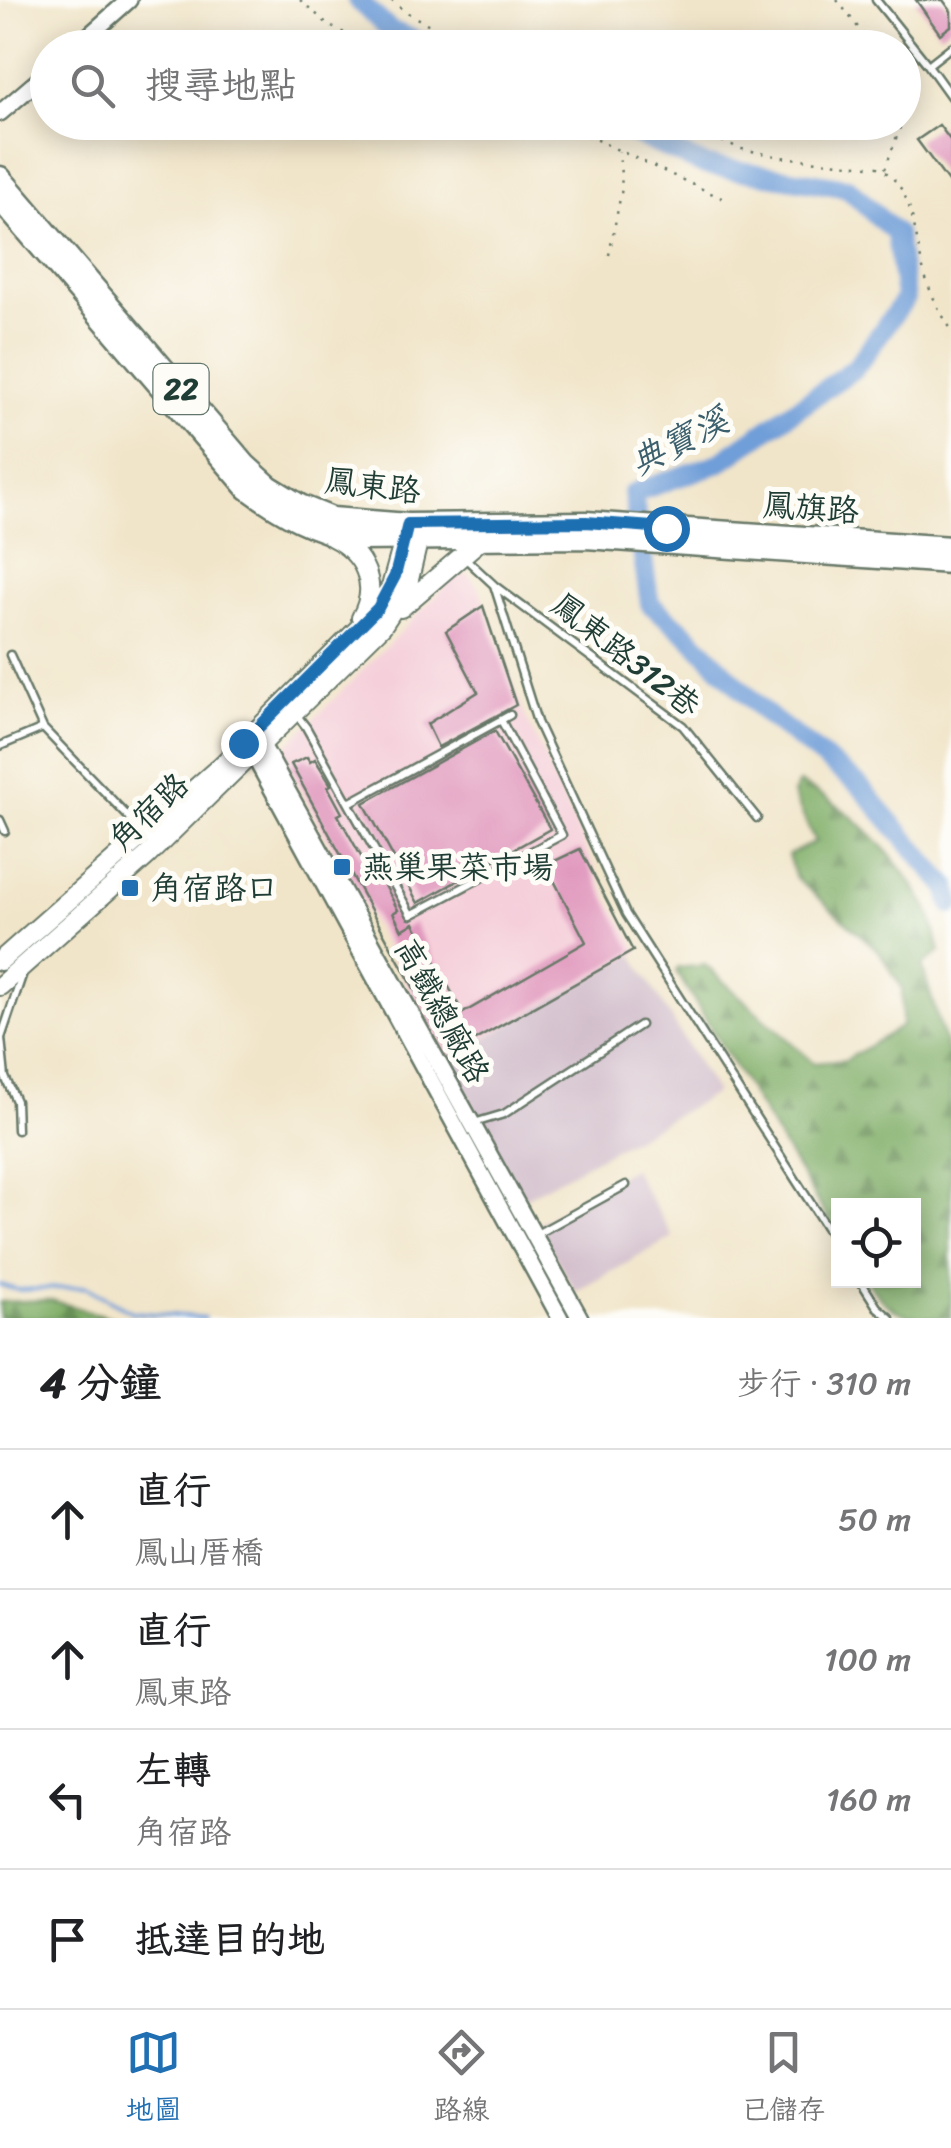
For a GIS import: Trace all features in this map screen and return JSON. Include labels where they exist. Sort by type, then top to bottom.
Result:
[{"type":"main road","name":"鳳東路","points":[[0,177],[246,466],[300,505],[332,518],[413,532],[484,538],[586,530]]},
{"type":"main road","name":"鳳東路","points":[[0,200],[248,489],[281,514],[326,534],[356,540],[413,532],[586,530]]},
{"type":"main road","name":"鳳旗路","points":[[586,530],[951,548]]},
{"type":"main road","name":"角宿路","points":[[1,985],[289,708],[382,626],[407,588],[413,532]]},
{"type":"main road","name":"角宿路","points":[[289,708],[386,598],[413,532]]},
{"type":"main road","points":[[326,534],[346,544],[368,573],[368,607],[348,640]]},
{"type":"main road","points":[[382,626],[484,538]]},
{"type":"main road","name":"鳳旗路","points":[[703,538],[951,562]]},
{"type":"main road","name":"角宿路","points":[[0,961],[151,841]]},
{"type":"street","points":[[95,30],[129,0]]},
{"type":"street","points":[[0,113],[30,87]]},
{"type":"street","name":"高鐵總廠路","points":[[253,743],[473,1124],[560,1318]]},
{"type":"street","name":"高鐵總廠路","points":[[253,743],[457,1132],[580,1318]]},
{"type":"lane","points":[[876,0],[900,30]]},
{"type":"lane","points":[[928,65],[951,46]]},
{"type":"lane","points":[[921,56],[951,97]]},
{"type":"lane","name":"鳳東路312巷","points":[[462,554],[494,586],[683,726],[757,818]]},
{"type":"lane","points":[[494,586],[537,722],[592,848],[626,914],[831,1235]]},
{"type":"lane","points":[[10,655],[42,728],[151,841]]},
{"type":"lane","points":[[289,708],[306,727],[411,915],[562,835],[500,720]]},
{"type":"lane","points":[[348,803],[510,715]]},
{"type":"lane","points":[[0,746],[42,728]]},
{"type":"lane","points":[[0,820],[5,831]]},
{"type":"lane","points":[[17,1130],[16,1102],[5,1077],[1,1038],[28,963]]},
{"type":"lane","points":[[457,1132],[504,1114],[640,1025]]},
{"type":"lane","points":[[526,1240],[626,1185]]},
{"type":"lane","points":[[865,1288],[876,1307],[890,1318]]},
{"type":"path","points":[[300,0],[338,30]]},
{"type":"path","points":[[391,0],[404,12],[441,30]]},
{"type":"path","points":[[837,0],[860,30]]},
{"type":"path","points":[[597,140],[728,200]]},
{"type":"path","points":[[719,140],[781,158],[878,167],[885,171],[901,187],[913,215],[924,271],[937,307],[951,329]]},
{"type":"path","points":[[885,171],[896,140]]},
{"type":"path","points":[[609,255],[622,188],[619,150]]},
{"type":"shaded area","points":[[468,574],[480,590],[524,713],[609,899],[639,952],[447,1059],[280,753],[454,578]]},
{"type":"shaded area","points":[[633,955],[716,1093],[523,1199],[448,1059]]},
{"type":"shaded area","points":[[632,1168],[673,1237],[576,1292],[536,1225]]},
{"type":"green space","points":[[799,783],[838,806],[872,835],[915,888],[933,923],[940,952],[922,966],[951,1063],[951,1318],[902,1313],[872,1288],[921,1288],[921,1198],[831,1198],[831,1224],[676,971],[705,965],[814,1063],[846,1060],[902,1026],[902,988],[880,952],[795,877],[788,855],[815,842],[793,794]]},
{"type":"green space","points":[[51,1300],[112,1318],[0,1318],[0,1302]]},
{"type":"building","points":[[916,0],[943,0],[951,11],[951,26],[940,34]]},
{"type":"building","points":[[939,125],[951,141],[951,186],[917,140]]},
{"type":"building","points":[[483,606],[516,705],[438,747],[427,724],[478,692],[446,631]]},
{"type":"building","points":[[495,731],[550,829],[418,903],[364,803]]},
{"type":"building","points":[[307,757],[310,762],[315,759],[331,785],[328,787],[342,813],[338,815],[376,883],[382,880],[398,910],[393,913],[402,930],[414,923],[463,1013],[586,942],[546,865],[580,849],[633,951],[450,1054],[291,764]]},
{"type":"waterway","name":"典寶溪","points":[[357,0],[390,30]]},
{"type":"waterway","name":"典寶溪","points":[[648,140],[704,165],[848,188],[896,234],[905,299],[855,368],[719,463],[633,493],[650,604],[689,636],[767,715],[859,785],[948,888],[951,904]]},
{"type":"waterway","points":[[0,1285],[18,1290],[86,1287],[132,1312],[204,1318]]},
{"type":"place","name":"燕巢果菜市場","points":[[342,867]]},
{"type":"place","name":"角宿路口","points":[[130,888]]},
{"type":"route","points":[[243,743],[386,598],[408,524],[586,522],[666,528]]}]
